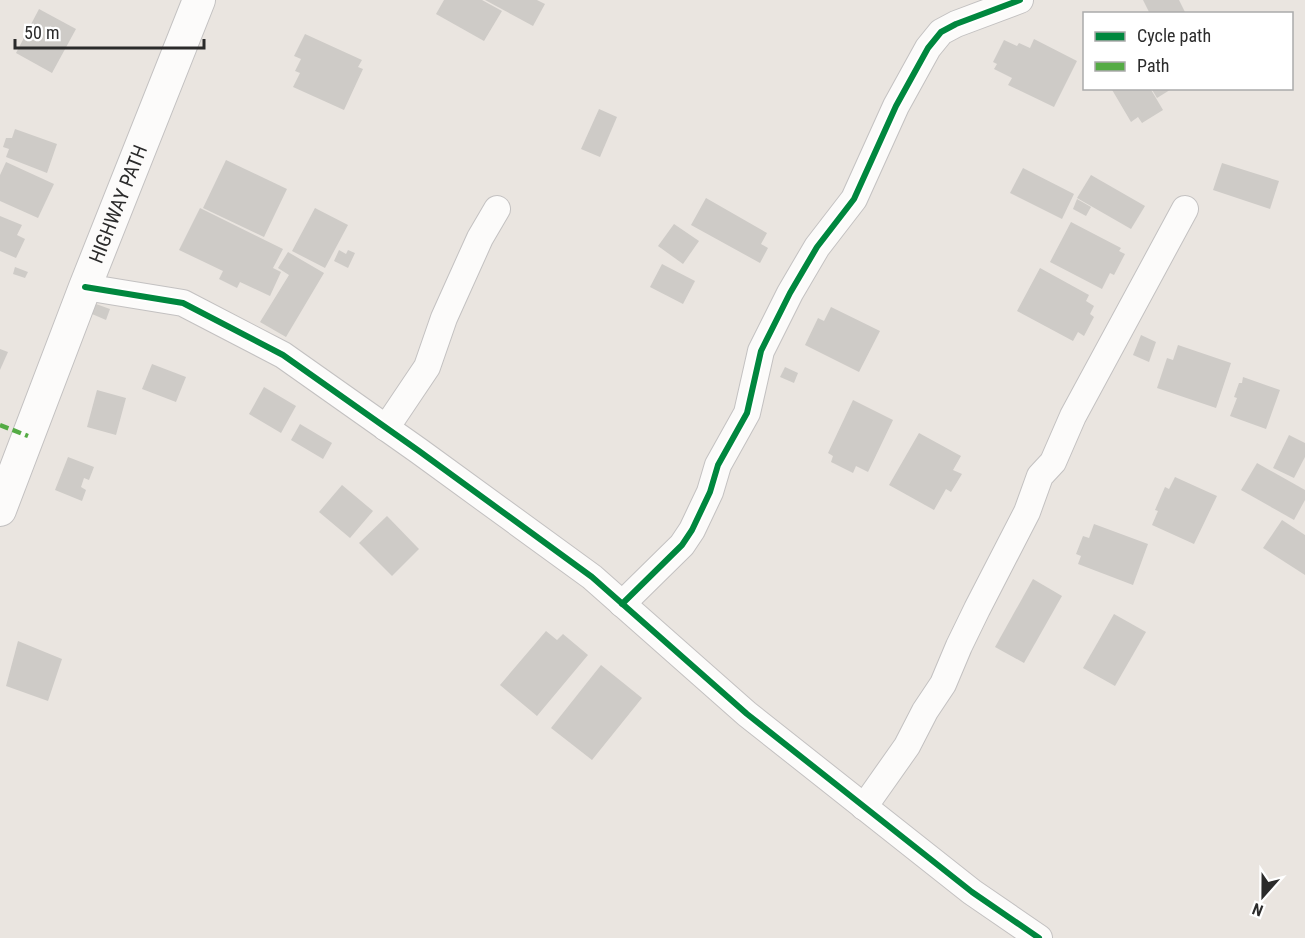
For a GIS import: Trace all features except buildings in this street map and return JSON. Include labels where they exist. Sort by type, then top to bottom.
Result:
[{"type":"street","name":"HIGHWAY PATH","points":[[0,510],[85,287],[199,0]]},
{"type":"street","points":[[622,604],[682,545],[692,530],[710,492],[718,465],[747,413],[761,351],[817,246],[854,199],[896,106],[928,48],[941,33],[956,24],[1020,0]]},
{"type":"street","points":[[864,807],[907,746],[925,711],[943,684],[977,609],[1027,512],[1040,477],[1053,462],[1073,417],[1185,208]]},
{"type":"street","points":[[386,428],[427,367],[444,318],[480,238],[497,209]]},
{"type":"street","points":[[85,287],[183,303],[283,355],[592,577],[747,714],[972,891],[1040,938]]},
{"type":"marked path","points":[[0,425],[28,436]]},
{"type":"cycle path","points":[[622,604],[682,545],[692,530],[710,492],[718,465],[747,413],[761,351],[790,293],[817,247],[854,199],[896,106],[928,48],[941,32],[956,24],[1020,0]]},
{"type":"cycle path","points":[[85,287],[183,303],[283,355],[592,577],[747,714],[972,892],[1039,938]]}]
